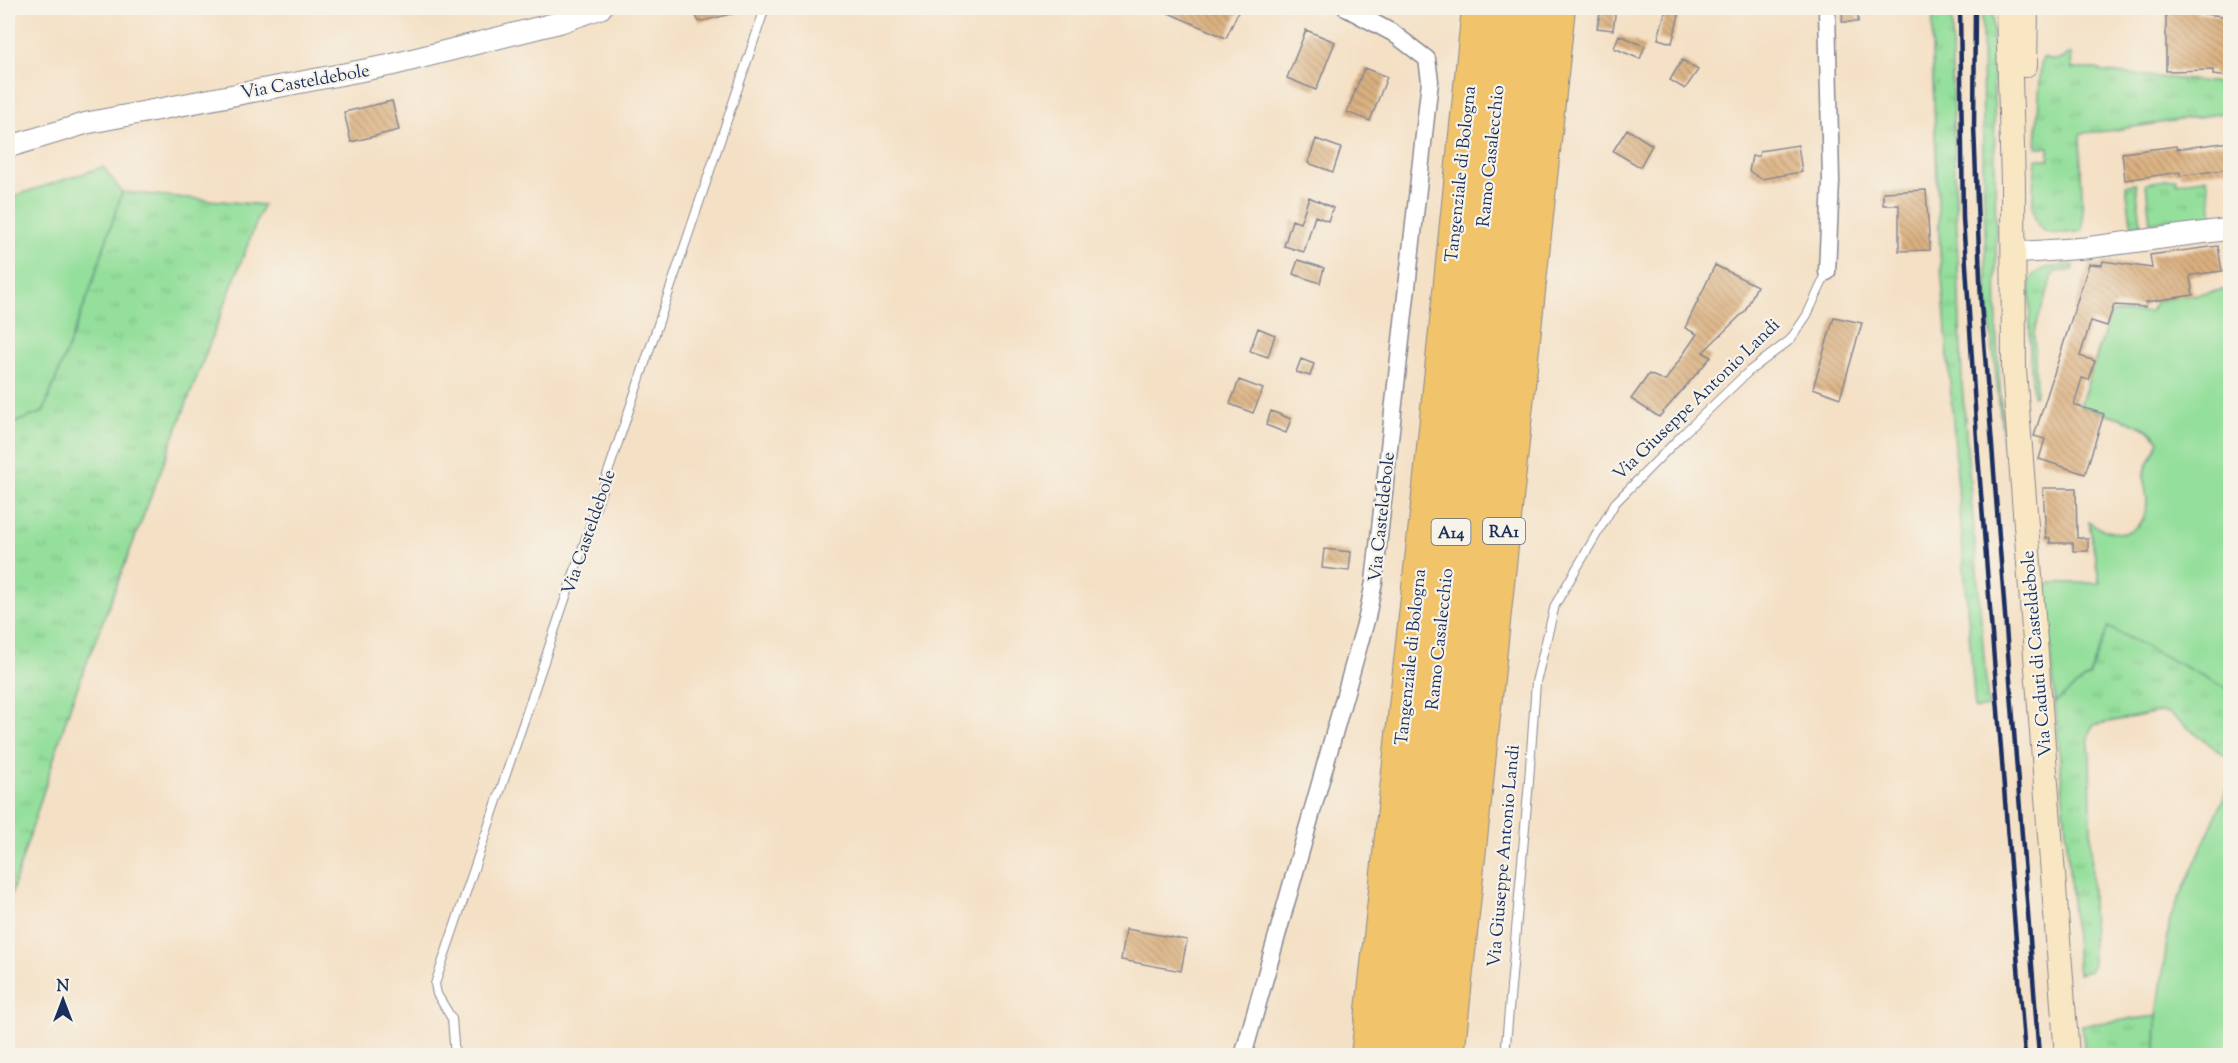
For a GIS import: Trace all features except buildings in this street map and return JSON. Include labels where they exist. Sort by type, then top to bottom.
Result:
[{"type":"highway","name":"Tangenziale di Bologna","points":[[1366,1056],[1477,8]]},
{"type":"highway","name":"Ramo Casalecchio","points":[[1394,1056],[1505,8]]},
{"type":"highway","name":"Ramo Casalecchio","points":[[1420,1056],[1531,8]]},
{"type":"highway","name":"RA1","points":[[1449,1056],[1560,8]]},
{"type":"main road","points":[[2008,8],[2013,183]]},
{"type":"main road","points":[[2013,183],[2023,94],[2026,8]]},
{"type":"main road","name":"Via Caduti di Casteldebole","points":[[2013,183],[2014,370],[2067,1056]]},
{"type":"street","name":"Via Casteldebole","points":[[8,147],[87,123],[392,65],[561,22],[601,8]]},
{"type":"street","name":"Via Casteldebole","points":[[1243,1056],[1368,618],[1374,582],[1430,81],[1427,59],[1394,33],[1346,8]]},
{"type":"street","name":"Via Giuseppe Antonio Landi","points":[[1827,8],[1831,181],[1827,272]]},
{"type":"street","points":[[2013,253],[2085,248],[2230,229]]},
{"type":"lane","name":"Via Casteldebole","points":[[454,1056],[452,1019],[437,994],[435,984],[765,8]]},
{"type":"lane","name":"Via Giuseppe Antonio Landi","points":[[1504,1056],[1536,682],[1555,604],[1615,503],[1748,372],[1790,340],[1808,315],[1827,272]]},
{"type":"path","points":[[2228,8],[2227,14],[2230,14]]},
{"type":"green space","points":[[1933,8],[1952,8],[1952,88],[1962,384],[1988,707],[1975,709],[1940,252],[1932,55]]},
{"type":"green space","points":[[1982,8],[1993,8],[1997,340],[2004,449],[1987,294],[1983,169]]},
{"type":"green space","points":[[2071,54],[2072,69],[2097,69],[2104,72],[2230,84],[2230,112],[2082,133],[2080,135],[2083,231],[2053,234],[2041,229],[2036,222],[2033,201],[2036,159],[2049,159],[2049,147],[2036,147],[2041,64],[2043,58],[2056,60]]},
{"type":"green space","points":[[103,167],[122,192],[89,293],[43,412],[8,425],[8,198]]},
{"type":"green space","points":[[2176,178],[2177,183],[2207,178],[2213,216],[2150,223],[2146,183]]},
{"type":"green space","points":[[2136,184],[2141,224],[2133,225],[2126,185]]},
{"type":"green space","points":[[122,192],[263,205],[71,704],[8,904],[8,425],[43,412],[89,293]]},
{"type":"green space","points":[[2074,265],[2073,270],[2054,272],[2034,332],[2036,395],[2033,396],[2030,353],[2030,280],[2033,275],[2043,269]]},
{"type":"green space","points":[[2230,289],[2230,760],[2169,713],[2159,712],[2094,725],[2091,728],[2088,738],[2093,964],[2089,971],[2078,974],[2055,702],[2089,676],[2107,627],[2089,522],[2117,533],[2134,529],[2140,523],[2145,514],[2147,502],[2144,475],[2159,441],[2154,434],[2135,423],[2080,406],[2111,313],[2150,312],[2156,301]]},
{"type":"green space","points":[[2230,289],[2230,690],[2108,627],[2089,676],[2055,702],[2046,585],[2100,583],[2089,522],[2098,528],[2117,533],[2134,529],[2140,523],[2145,515],[2147,503],[2144,475],[2159,441],[2146,428],[2135,423],[2080,406],[2111,313],[2150,312],[2156,301]]},
{"type":"green space","points":[[2230,784],[2230,1055],[2156,1055],[2157,1016],[2170,919]]},
{"type":"green space","points":[[2157,1016],[2156,1055],[2085,1055],[2082,1025]]},
{"type":"railway","points":[[1960,8],[1963,218],[1978,455],[2025,1056]]},
{"type":"railway","points":[[1975,8],[1974,126],[1981,303],[2039,1056]]}]
